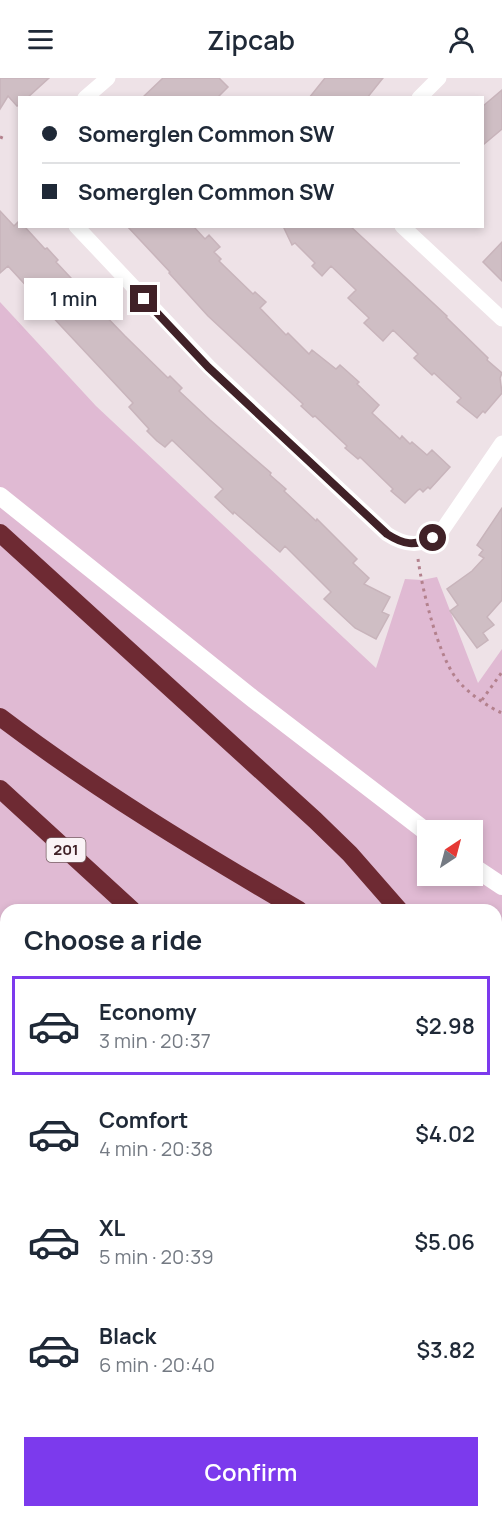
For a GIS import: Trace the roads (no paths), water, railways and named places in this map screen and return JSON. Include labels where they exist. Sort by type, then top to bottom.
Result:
[{"type":"highway","points":[[0,532],[315,820],[350,854],[394,904]]},
{"type":"highway","points":[[0,717],[108,795],[289,904]]},
{"type":"highway","name":"201","points":[[0,789],[125,904]]},
{"type":"main road","points":[[0,496],[252,698],[417,825]]},
{"type":"main road","points":[[483,873],[502,886]]},
{"type":"street","points":[[87,96],[108,78]]},
{"type":"street","points":[[421,96],[439,78]]},
{"type":"street","points":[[78,228],[208,367],[378,526],[398,541],[416,545],[441,532],[502,443]]},
{"type":"street","points":[[404,228],[502,318]]}]
